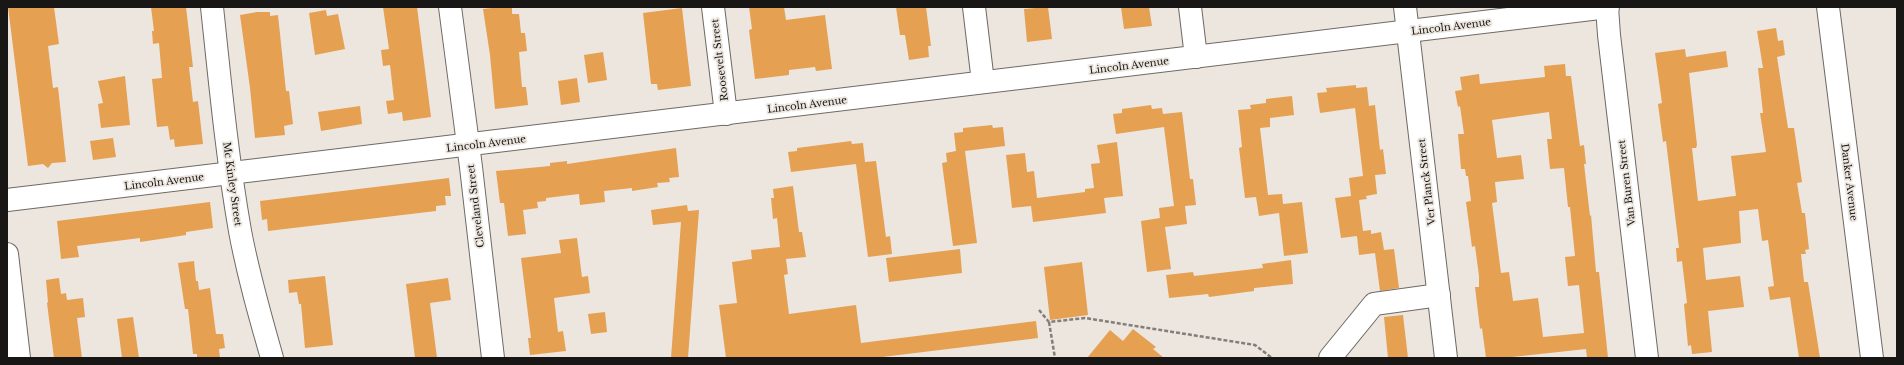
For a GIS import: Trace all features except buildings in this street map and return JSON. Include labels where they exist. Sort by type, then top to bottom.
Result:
[{"type":"street","name":"Mc Kinley Street","points":[[212,7],[231,173],[245,256],[272,358]]},
{"type":"street","name":"Cleveland Street","points":[[450,7],[493,358]]},
{"type":"street","name":"Roosevelt Street","points":[[713,7],[726,114]]},
{"type":"street","points":[[974,7],[983,82]]},
{"type":"street","points":[[1190,7],[1196,57]]},
{"type":"street","name":"Ver Planck Street","points":[[1404,7],[1446,358]]},
{"type":"street","name":"Lincoln Avenue","points":[[7,200],[1607,7]]},
{"type":"street","name":"Van Buren Street","points":[[1607,7],[1647,358]]},
{"type":"street","name":"Danker Avenue","points":[[1828,7],[1872,358]]},
{"type":"street","points":[[7,254],[19,358]]},
{"type":"street","points":[[1330,358],[1374,304],[1439,295]]},
{"type":"path","points":[[1039,310],[1049,322],[1055,358]]},
{"type":"path","points":[[1049,322],[1085,318],[1247,343],[1255,345],[1272,358]]}]
